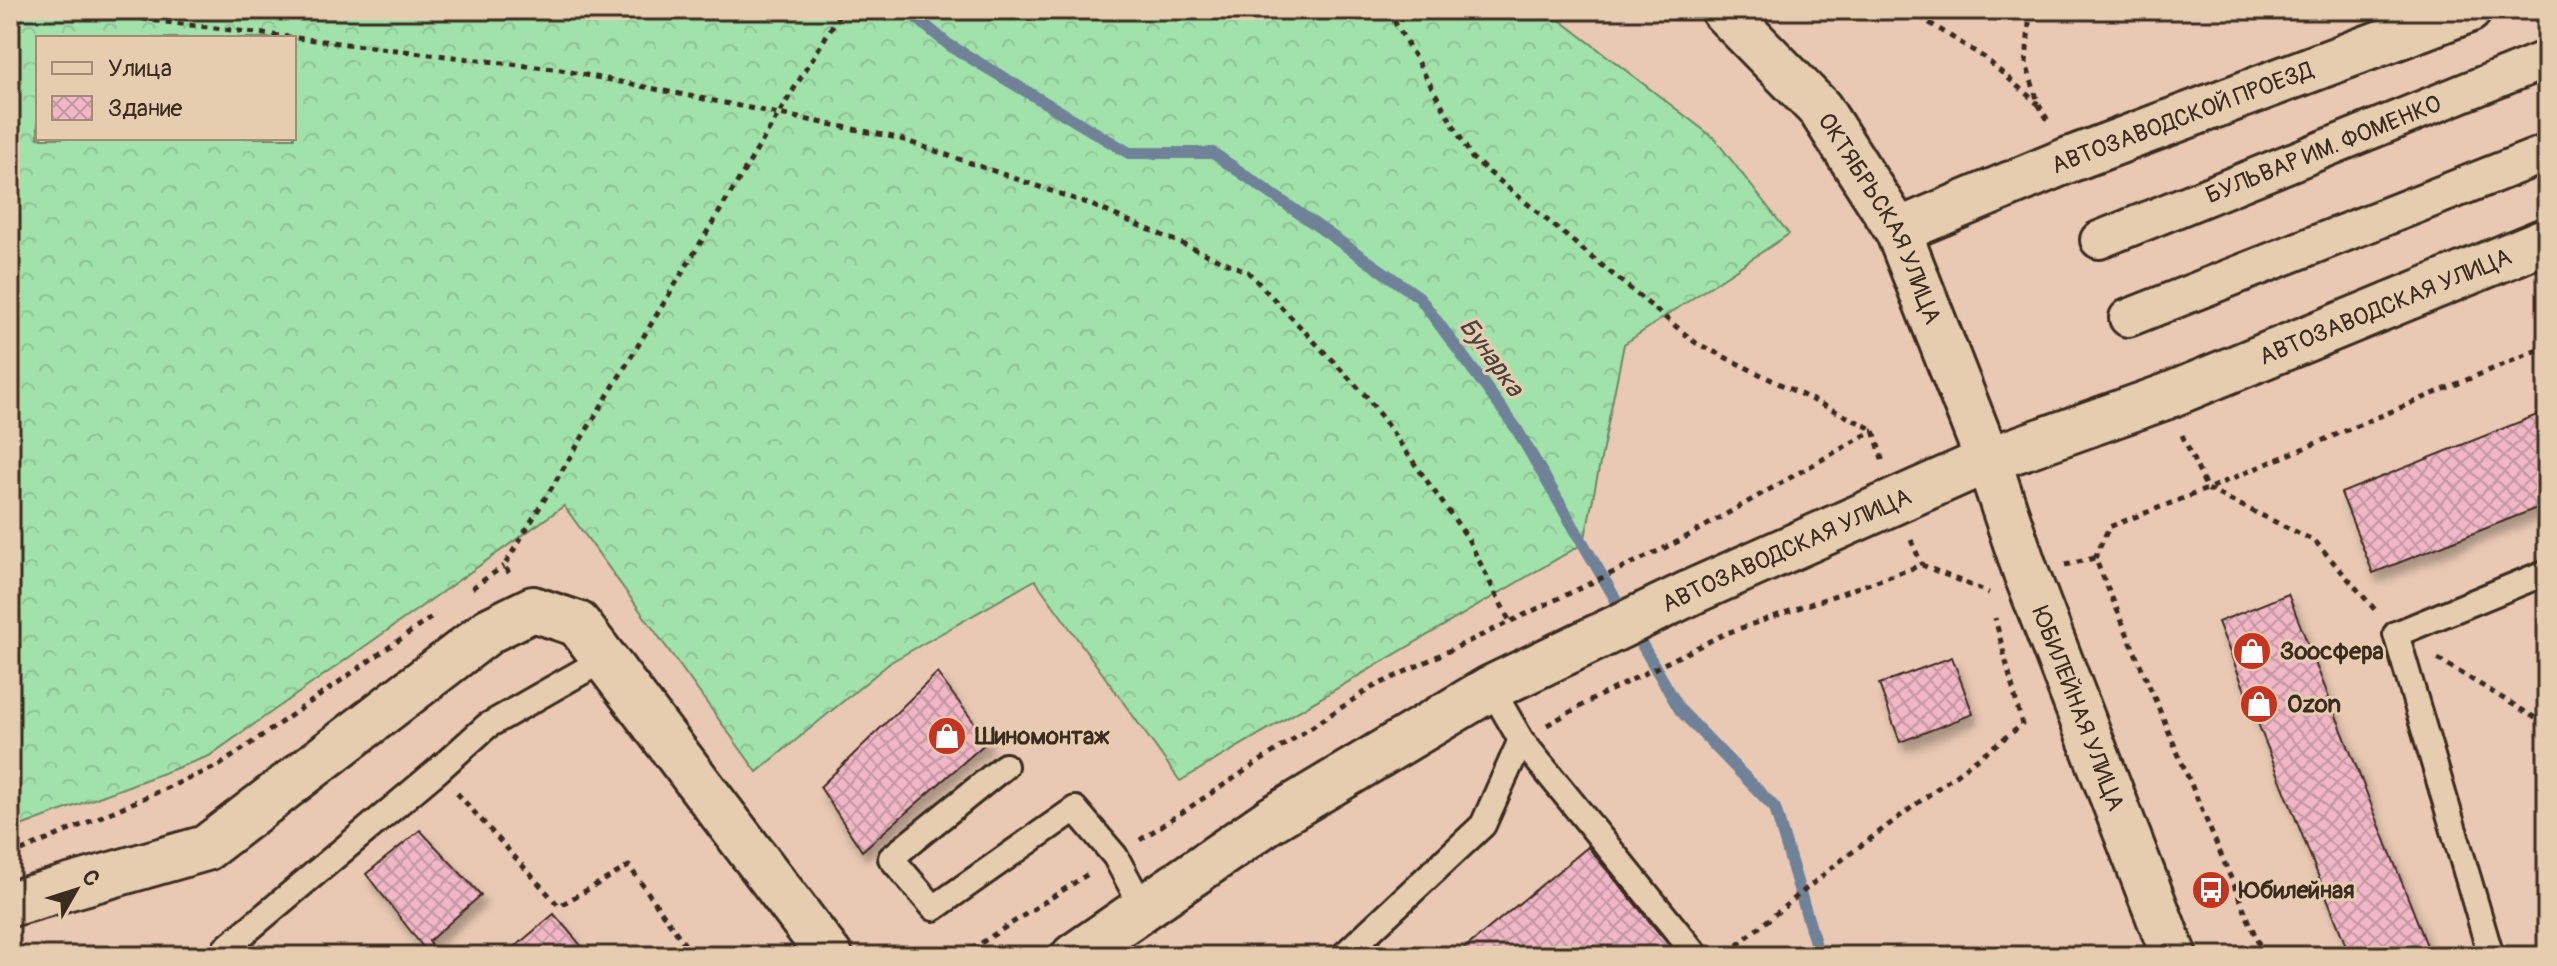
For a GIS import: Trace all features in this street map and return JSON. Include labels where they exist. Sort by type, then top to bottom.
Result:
[{"type":"street","name":"ОКТЯБРЬСКАЯ УЛИЦА","points":[[1723,10],[1820,109],[1898,231],[1988,460]]},
{"type":"street","name":"АВТОЗАВОДСКОЙ ПРОЕЗД","points":[[1898,231],[2066,161],[2469,10]]},
{"type":"street","name":"БУЛЬВАР ИМ. ФОМЕНКО","points":[[2099,240],[2547,59]]},
{"type":"street","points":[[2128,318],[2547,153]]},
{"type":"street","name":"АВТОЗАВОДСКАЯ УЛИЦА","points":[[1074,956],[1272,819],[1491,688],[1566,650],[1988,460],[2165,397],[2547,240]]},
{"type":"street","name":"ЮБИЛЕЙНАЯ УЛИЦА","points":[[1988,460],[2026,573],[2174,956]]},
{"type":"street","points":[[10,904],[206,848],[490,630],[533,609],[578,624],[830,956]]},
{"type":"lane","points":[[2491,956],[2396,634],[2547,572]]},
{"type":"lane","points":[[229,956],[226,948],[487,726],[606,658]]},
{"type":"lane","points":[[1491,688],[1521,740],[1705,954]]},
{"type":"lane","points":[[1343,956],[1483,825],[1521,740]]},
{"type":"lane","points":[[1005,766],[891,858],[934,908],[1075,809],[1115,856],[1143,908]]},
{"type":"path","points":[[107,10],[149,20],[281,36]]},
{"type":"path","points":[[466,593],[504,566],[842,10]]},
{"type":"path","points":[[961,956],[1371,688],[1679,541],[1874,430],[1696,343],[1472,158],[1388,10]]},
{"type":"path","points":[[1909,10],[1985,58],[2039,105]]},
{"type":"path","points":[[2030,10],[2026,64],[2039,105],[2054,130]]},
{"type":"path","points":[[296,38],[561,70],[898,138],[1089,204],[1248,272],[1367,397],[1467,537],[1509,620]]},
{"type":"path","points":[[2264,956],[2095,558],[2109,527],[2547,346]]},
{"type":"path","points":[[1521,740],[1597,697],[1724,634],[1922,565],[1989,594],[2026,573],[2095,558]]},
{"type":"path","points":[[504,566],[533,609]]},
{"type":"path","points":[[1705,954],[1735,947],[1839,862],[2022,725],[1992,608]]},
{"type":"path","points":[[10,856],[220,765],[440,611]]},
{"type":"path","points":[[437,771],[559,906],[629,866],[693,956]]},
{"type":"green space","points":[[10,10],[1547,10],[1714,138],[1789,234],[1624,344],[1584,543],[1180,781],[1035,580],[891,662],[757,772],[564,506],[209,756],[10,830]]},
{"type":"building","points":[[2547,411],[2547,504],[2373,573],[2341,493]]},
{"type":"building","points":[[2288,594],[2431,956],[2350,956],[2218,622]]},
{"type":"building","points":[[1952,657],[1973,714],[1900,742],[1879,684]]},
{"type":"building","points":[[937,673],[988,741],[862,851],[820,787]]},
{"type":"building","points":[[420,830],[481,895],[429,941],[437,956],[412,956],[423,947],[366,874]]},
{"type":"building","points":[[1588,847],[1678,956],[1455,956]]},
{"type":"building","points":[[554,914],[590,956],[504,956]]},
{"type":"waterway","name":"Бунарка","points":[[907,10],[949,45],[1129,153],[1213,153],[1419,297],[1516,428],[1680,710],[1775,808],[1819,956]]},
{"type":"place","name":"Зоосфера","points":[[2252,651]]},
{"type":"place","name":"Ozon","points":[[2259,704]]},
{"type":"place","name":"Шиномонтаж","points":[[947,736]]},
{"type":"place","name":"Юбилейная","points":[[2211,890]]}]
